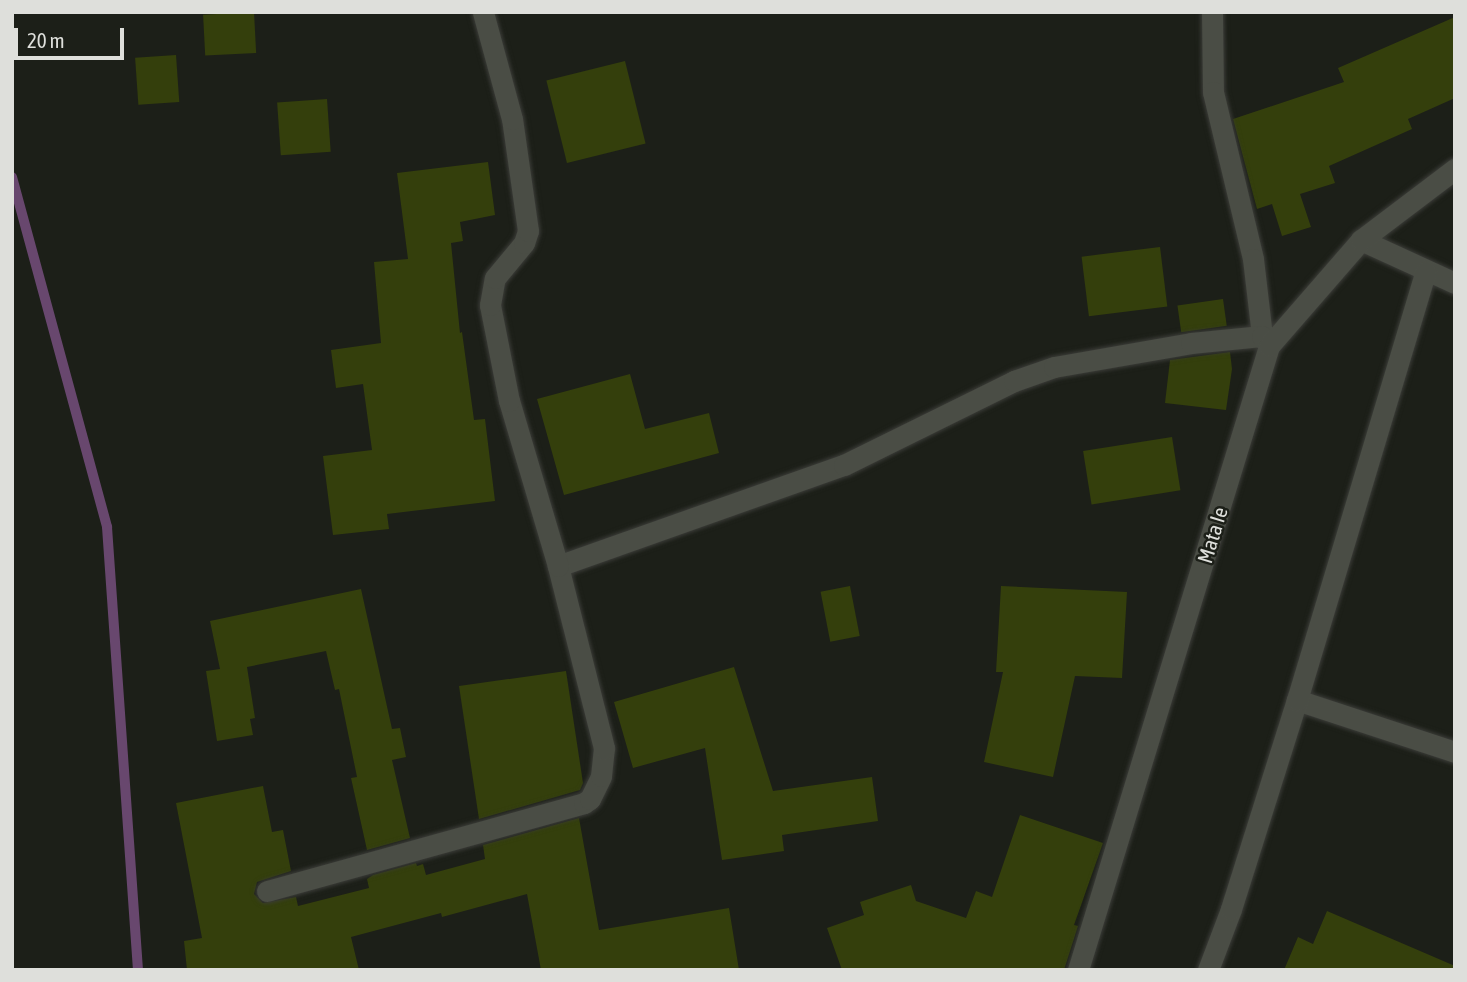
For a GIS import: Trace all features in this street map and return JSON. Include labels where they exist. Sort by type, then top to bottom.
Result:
[{"type":"street","points":[[267,891],[584,803],[590,799],[601,776],[604,748],[558,566],[509,401],[490,305],[495,278],[524,243],[528,232],[512,119],[483,12]]},
{"type":"street","points":[[558,566],[844,465],[1014,381],[1054,367],[1178,345],[1266,341],[1253,259],[1213,92],[1212,12]]},
{"type":"street","name":"Mata Ie","points":[[1078,970],[1266,341],[1361,240],[1455,169]]},
{"type":"street","points":[[1361,240],[1425,272],[1455,283]]},
{"type":"street","points":[[1208,970],[1297,700],[1425,272]]},
{"type":"street","points":[[1297,700],[1455,752]]},
{"type":"building","points":[[254,12],[256,53],[205,56],[203,15]]},
{"type":"building","points":[[1455,17],[1455,98],[1408,119],[1412,129],[1329,166],[1335,183],[1300,194],[1311,227],[1282,236],[1272,204],[1257,209],[1233,119],[1344,82],[1338,68]]},
{"type":"building","points":[[176,55],[179,102],[138,105],[135,58]]},
{"type":"building","points":[[625,61],[646,143],[567,163],[546,81]]},
{"type":"building","points":[[327,99],[331,152],[281,155],[277,102]]},
{"type":"building","points":[[488,162],[495,215],[460,222],[463,241],[451,243],[460,333],[462,332],[474,420],[485,419],[495,501],[387,514],[389,529],[333,535],[323,456],[372,450],[363,384],[336,388],[331,350],[381,343],[374,262],[408,259],[397,173]]},
{"type":"building","points":[[1160,247],[1167,307],[1089,316],[1082,257]]},
{"type":"building","points":[[1223,299],[1227,326],[1181,332],[1177,305]]},
{"type":"building","points":[[1230,352],[1232,369],[1226,410],[1165,403],[1170,360]]},
{"type":"building","points":[[630,374],[645,429],[709,413],[719,453],[564,495],[537,399]]},
{"type":"building","points":[[1172,437],[1180,490],[1092,504],[1083,451]]},
{"type":"building","points":[[850,586],[860,636],[830,642],[821,592]]},
{"type":"building","points":[[1001,586],[1127,592],[1122,678],[1075,676],[1053,777],[984,762],[1003,672],[996,672]]},
{"type":"building","points":[[361,589],[392,729],[400,728],[406,757],[392,760],[410,838],[367,850],[351,778],[357,777],[339,689],[335,690],[326,651],[247,667],[255,718],[250,719],[253,735],[217,741],[206,671],[220,669],[210,621]]},
{"type":"building","points":[[734,667],[773,791],[872,777],[878,821],[782,835],[784,851],[722,860],[705,748],[633,768],[614,702]]},
{"type":"building","points":[[566,671],[583,783],[580,790],[479,819],[459,686]]},
{"type":"building","points":[[263,786],[272,832],[283,830],[291,871],[257,882],[254,894],[263,903],[296,897],[298,906],[369,888],[367,879],[373,875],[416,863],[417,866],[423,864],[426,875],[485,859],[483,845],[579,818],[599,930],[729,908],[739,970],[541,970],[527,894],[442,917],[441,913],[351,937],[359,970],[187,970],[184,941],[202,938],[176,803]]},
{"type":"building","points":[[1020,815],[1103,843],[1074,925],[1078,926],[1064,970],[842,970],[827,928],[864,915],[860,902],[911,885],[916,901],[966,918],[976,891],[992,897]]},
{"type":"building","points":[[1327,911],[1455,966],[1455,970],[1284,970],[1298,937],[1313,944]]},
{"type":"waterway","points":[[12,177],[107,527],[138,970]]}]
